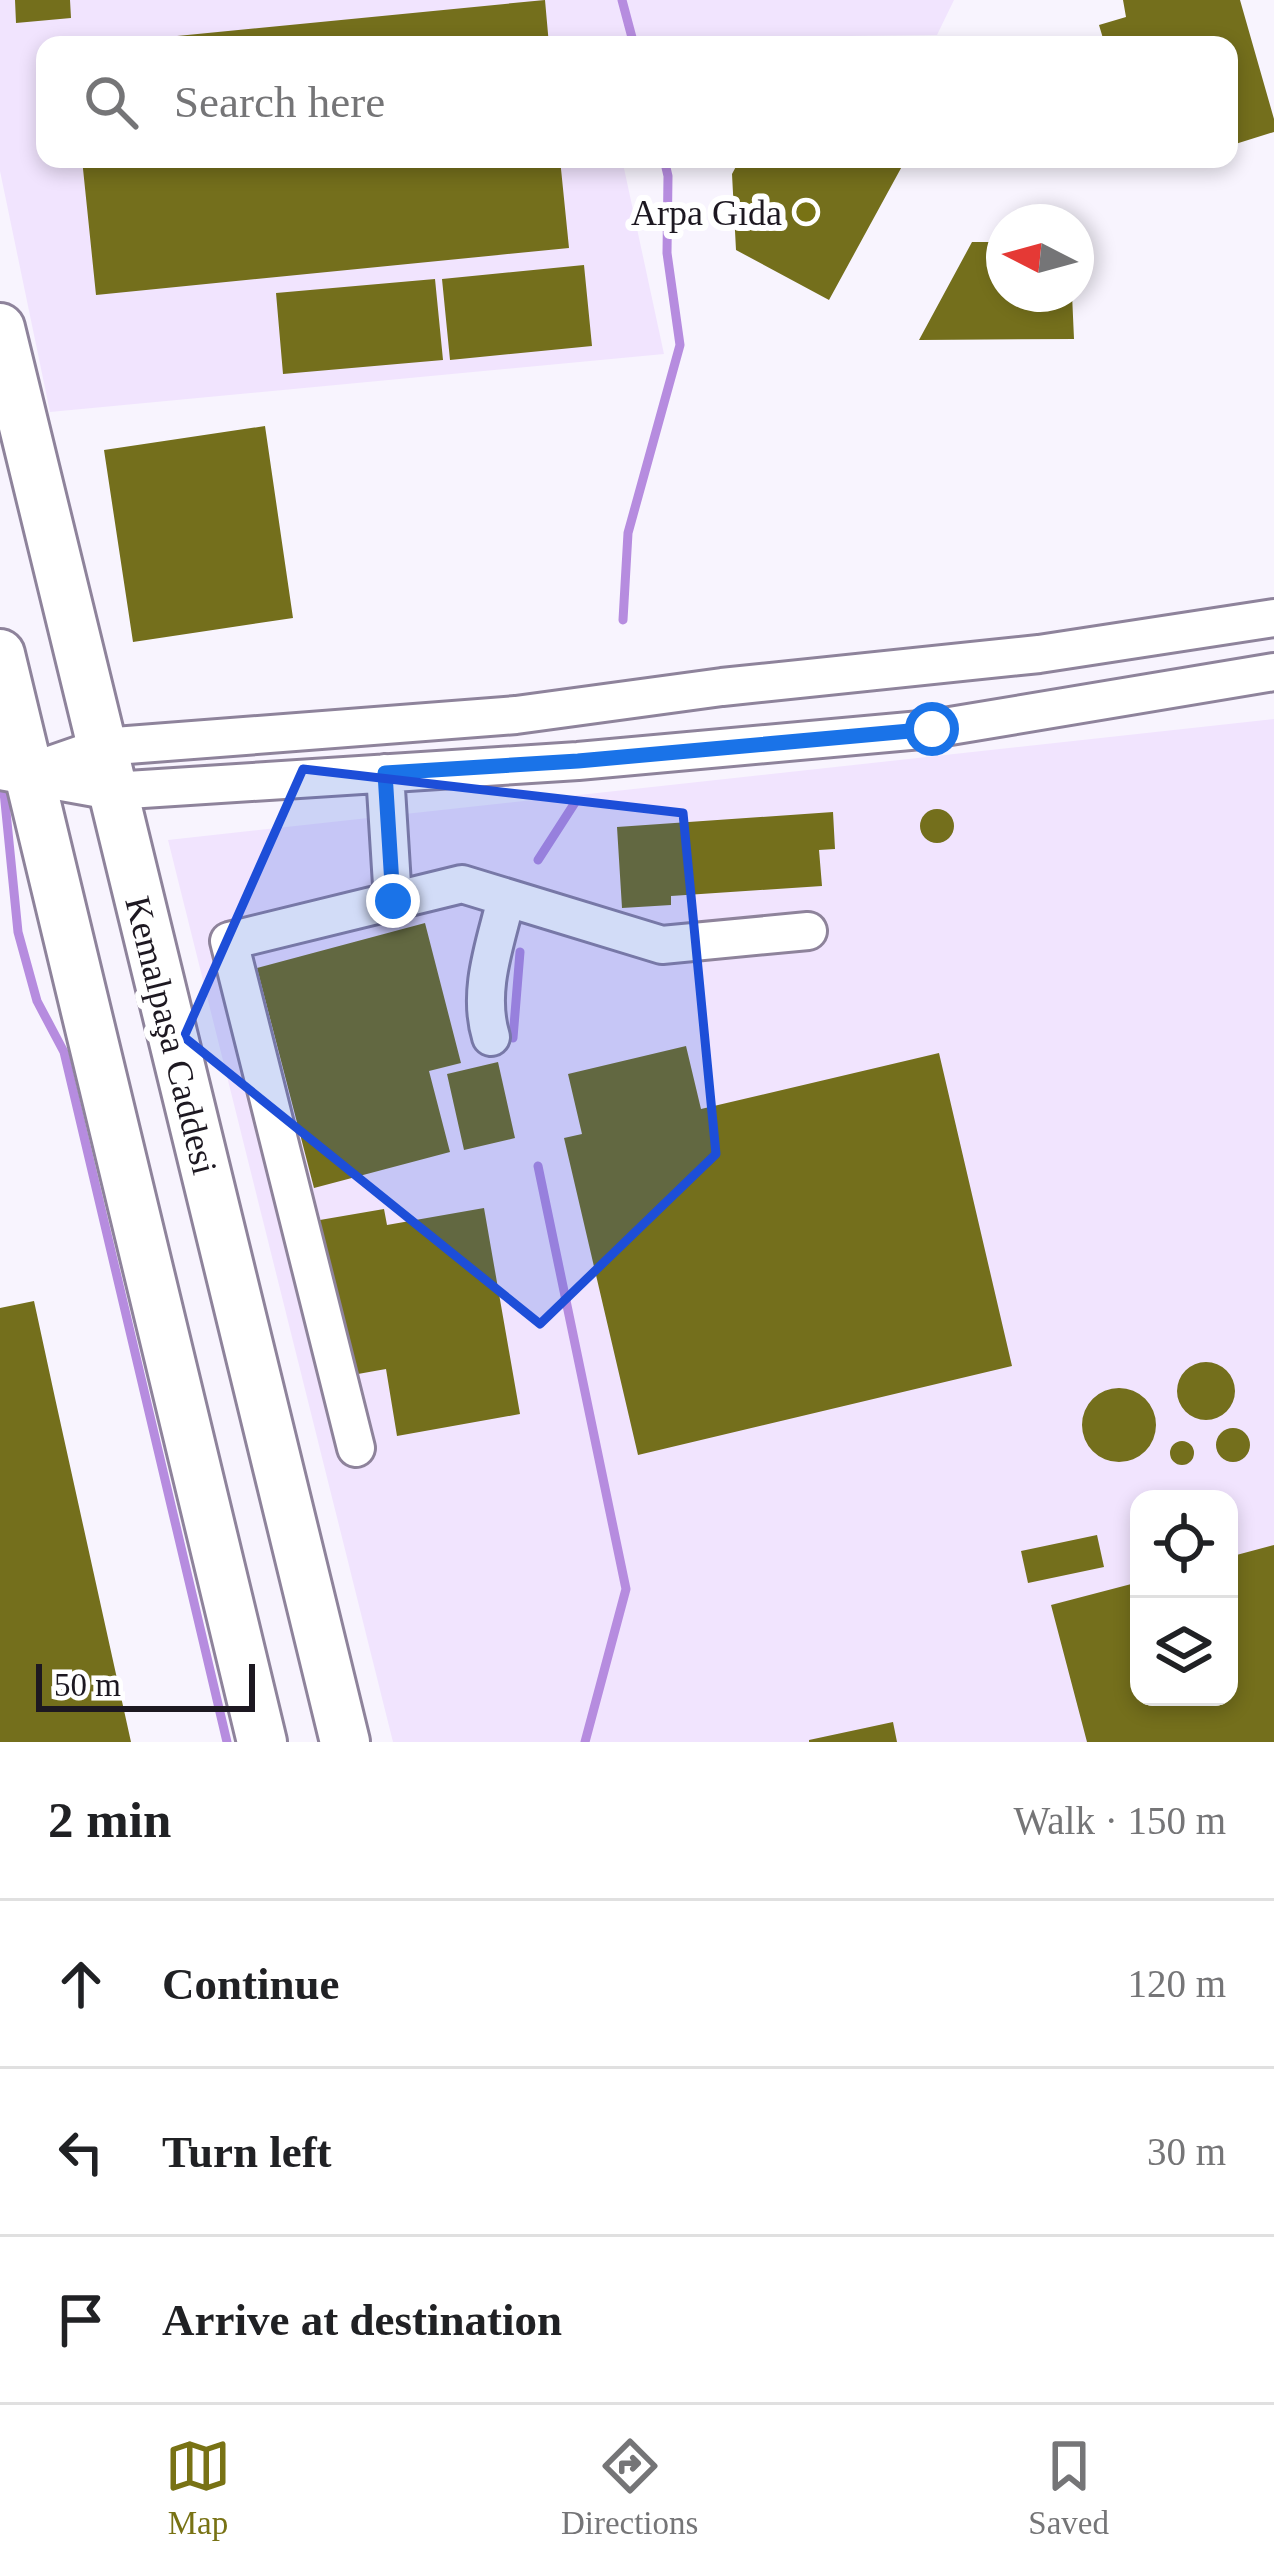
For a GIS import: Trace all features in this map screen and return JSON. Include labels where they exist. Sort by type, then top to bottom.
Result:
[{"type":"main road","name":"Kemalpaşa Caddesi","points":[[0,328],[344,1742]]},
{"type":"main road","points":[[0,654],[14,772],[262,1742]]},
{"type":"street","points":[[107,769],[722,687],[1039,654],[1274,618]]},
{"type":"street","points":[[14,772],[385,773],[578,761],[932,729],[1274,672]]},
{"type":"street","points":[[385,773],[393,901]]},
{"type":"street","points":[[356,1448],[229,941],[462,884],[662,945],[808,931]]},
{"type":"street","points":[[491,1037],[484,1013],[485,988],[506,899]]},
{"type":"highlighted area","points":[[303,769],[683,813],[716,1154],[540,1324],[184,1037]]},
{"type":"shaded area","points":[[0,0],[954,0],[937,35],[36,36],[36,168],[624,168],[664,354],[50,412],[0,171]]},
{"type":"shaded area","points":[[1274,719],[1274,1742],[393,1742],[168,840]]},
{"type":"building","points":[[15,0],[70,0],[71,18],[16,23]]},
{"type":"building","points":[[545,0],[548,36],[177,36]]},
{"type":"building","points":[[1123,0],[1240,0],[1274,132],[1238,143],[1238,36],[1102,36],[1099,25],[1126,17]]},
{"type":"building","points":[[83,168],[561,168],[569,248],[96,295]]},
{"type":"building","name":"Arpa Gıda","points":[[735,168],[901,168],[829,300],[736,250]]},
{"type":"building","points":[[972,242],[986,242],[986,312],[1073,312],[1074,339],[919,340]]},
{"type":"building","points":[[584,265],[592,346],[450,360],[442,279]]},
{"type":"building","points":[[435,279],[443,360],[283,374],[276,293]]},
{"type":"building","points":[[265,426],[293,618],[133,642],[104,450]]},
{"type":"building","points":[[937,809],[949,814],[954,826],[949,838],[937,843],[925,838],[920,826],[925,814]]},
{"type":"building","points":[[833,812],[835,849],[819,850],[822,886],[671,896],[671,905],[622,908],[617,827]]},
{"type":"building","points":[[425,923],[461,1063],[429,1071],[450,1152],[314,1188],[257,968]]},
{"type":"building","points":[[686,1046],[701,1109],[939,1053],[1012,1366],[638,1455],[564,1138],[582,1134],[568,1074]]},
{"type":"building","points":[[498,1062],[515,1138],[464,1150],[447,1074]]},
{"type":"building","points":[[484,1208],[520,1414],[397,1436],[386,1369],[341,1377],[314,1221],[384,1209],[387,1225]]},
{"type":"building","points":[[34,1301],[131,1742],[0,1742],[0,1308]]},
{"type":"building","points":[[1206,1362],[1226,1371],[1235,1391],[1226,1411],[1206,1420],[1186,1411],[1177,1391],[1186,1371]]},
{"type":"building","points":[[1119,1388],[1145,1399],[1156,1425],[1145,1451],[1119,1462],[1093,1451],[1082,1425],[1093,1399]]},
{"type":"building","points":[[1233,1428],[1245,1433],[1250,1445],[1245,1457],[1233,1462],[1221,1457],[1216,1445],[1221,1433]]},
{"type":"building","points":[[1182,1441],[1191,1444],[1191,1462],[1182,1465],[1173,1462],[1170,1453],[1173,1444]]},
{"type":"building","points":[[1097,1535],[1104,1567],[1028,1583],[1021,1551]]},
{"type":"building","points":[[1274,1545],[1274,1742],[1087,1742],[1051,1605],[1130,1584],[1130,1706],[1238,1706],[1238,1555]]},
{"type":"building","points":[[893,1722],[897,1742],[809,1742],[809,1740]]},
{"type":"waterway","points":[[622,0],[632,36]]},
{"type":"waterway","points":[[623,620],[628,533],[680,345],[667,253],[666,168]]},
{"type":"waterway","points":[[3,782],[18,932],[37,1001],[64,1052],[227,1742]]},
{"type":"waterway","points":[[538,860],[576,801]]},
{"type":"waterway","points":[[513,1038],[520,952]]},
{"type":"waterway","points":[[538,1166],[626,1589],[585,1742]]},
{"type":"place","name":"Arpa Gıda","points":[[806,212]]},
{"type":"route","points":[[393,901],[385,773],[932,729]]}]
